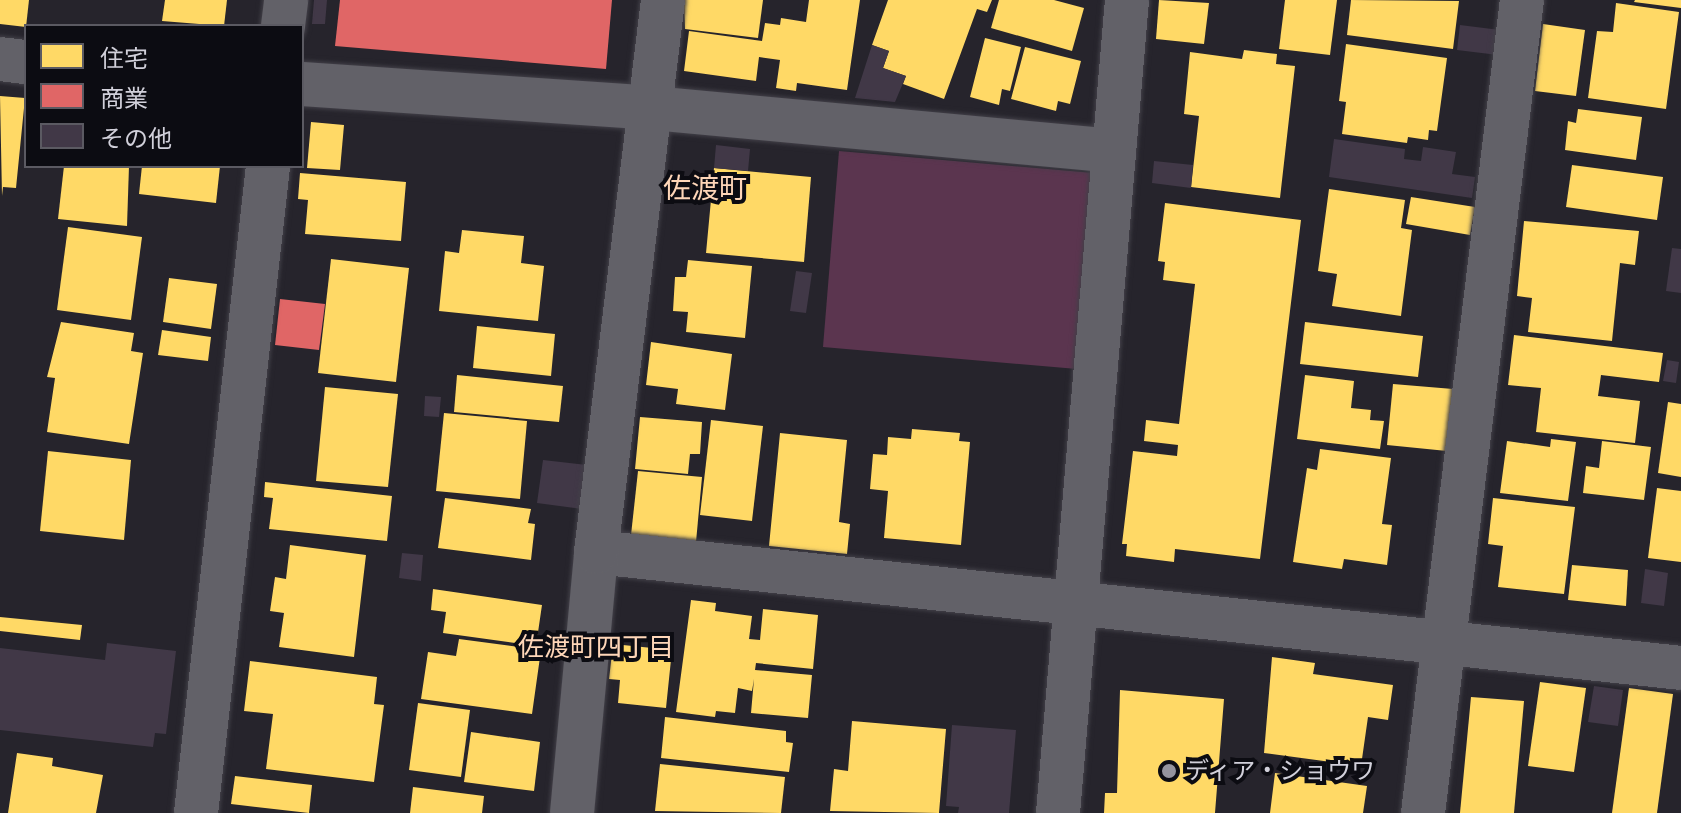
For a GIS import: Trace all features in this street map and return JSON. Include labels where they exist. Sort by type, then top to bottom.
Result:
[{"type":"street","points":[[283,24],[286,0]]},
{"type":"street","points":[[572,813],[596,552],[663,0]]},
{"type":"street","points":[[1058,813],[1127,0]]},
{"type":"street","points":[[1423,813],[1522,0]]},
{"type":"street","points":[[0,59],[24,62]]},
{"type":"street","points":[[304,84],[651,108],[1113,151]]},
{"type":"street","points":[[196,813],[268,168]]},
{"type":"street","points":[[596,552],[1681,668]]},
{"type":"shaded area","points":[[839,151],[1094,173],[1077,369],[823,347]]},
{"type":"building: 住宅","points":[[0,0],[29,0],[24,27],[0,24]]},
{"type":"building: 住宅","points":[[165,0],[227,0],[224,24],[162,21]]},
{"type":"building: 住宅","points":[[684,0],[763,0],[758,38],[685,29]]},
{"type":"building: 住宅","points":[[809,0],[860,0],[847,90],[797,83],[796,91],[776,88],[780,60],[759,57],[756,81],[684,71],[689,31],[762,41],[765,23],[780,25],[781,18],[806,22]]},
{"type":"building: 住宅","points":[[888,0],[992,0],[987,12],[977,9],[944,99],[903,84],[906,76],[883,68],[889,51],[872,45]]},
{"type":"building: 住宅","points":[[999,0],[1054,0],[1084,8],[1072,51],[991,28]]},
{"type":"building: 住宅","points":[[1159,0],[1209,3],[1204,44],[1156,39]]},
{"type":"building: 住宅","points":[[1285,0],[1337,0],[1330,55],[1279,49]]},
{"type":"building: 住宅","points":[[1351,0],[1459,1],[1453,49],[1347,35]]},
{"type":"building: 住宅","points":[[1681,0],[1681,8],[1634,2]]},
{"type":"building: 住宅","points":[[1616,3],[1679,12],[1666,109],[1588,98],[1597,31],[1613,32]]},
{"type":"building: 住宅","points":[[1543,24],[1585,30],[1576,96],[1535,91]]},
{"type":"building: 住宅","points":[[985,38],[1021,47],[1010,91],[1002,89],[999,105],[970,97]]},
{"type":"building: 住宅","points":[[1346,44],[1447,58],[1437,131],[1429,130],[1428,140],[1408,137],[1407,143],[1342,134],[1346,102],[1339,101]]},
{"type":"building: 住宅","points":[[1025,47],[1081,61],[1070,104],[1058,101],[1056,111],[1011,99]]},
{"type":"building: 住宅","points":[[1244,50],[1277,54],[1276,64],[1295,66],[1280,198],[1191,187],[1199,116],[1184,114],[1190,52],[1242,59]]},
{"type":"building: 住宅","points":[[0,96],[24,98],[16,188],[3,187],[2,196]]},
{"type":"building: 住宅","points":[[1578,109],[1642,117],[1636,160],[1565,150],[1568,121],[1576,123]]},
{"type":"building: 住宅","points":[[311,122],[344,125],[340,170],[307,168]]},
{"type":"building: 住宅","points":[[1572,165],[1663,177],[1657,220],[1566,207]]},
{"type":"building: 住宅","points":[[64,168],[129,168],[127,226],[58,219]]},
{"type":"building: 住宅","points":[[142,168],[220,168],[216,203],[139,194]]},
{"type":"building: 住宅","points":[[714,168],[811,177],[804,262],[706,253]]},
{"type":"building: 住宅","points":[[300,173],[406,182],[401,241],[305,234],[308,200],[298,199]]},
{"type":"building: 住宅","points":[[1329,189],[1405,200],[1401,228],[1412,230],[1401,316],[1332,306],[1337,274],[1318,271]]},
{"type":"building: 住宅","points":[[1411,197],[1475,207],[1470,235],[1406,224]]},
{"type":"building: 住宅","points":[[1165,203],[1301,220],[1260,559],[1175,549],[1174,562],[1126,556],[1127,544],[1122,544],[1133,451],[1177,456],[1178,445],[1144,441],[1146,420],[1179,424],[1195,284],[1163,280],[1165,262],[1158,261]]},
{"type":"building: 住宅","points":[[1524,221],[1639,231],[1635,265],[1620,263],[1612,341],[1528,332],[1532,298],[1517,296]]},
{"type":"building: 住宅","points":[[68,227],[142,237],[131,320],[57,310]]},
{"type":"building: 住宅","points":[[462,230],[524,236],[521,263],[544,266],[538,321],[439,311],[445,251],[459,253]]},
{"type":"building: 住宅","points":[[331,259],[409,268],[396,382],[318,373]]},
{"type":"building: 住宅","points":[[688,260],[752,266],[745,338],[686,332],[688,312],[673,311],[675,277],[686,277]]},
{"type":"building: 住宅","points":[[169,278],[217,284],[211,329],[163,322]]},
{"type":"building: 住宅","points":[[61,322],[134,333],[131,351],[143,353],[129,444],[47,432],[55,378],[47,377]]},
{"type":"building: 住宅","points":[[1305,322],[1423,336],[1418,377],[1300,364]]},
{"type":"building: 住宅","points":[[477,326],[555,334],[551,376],[473,368]]},
{"type":"building: 住宅","points":[[162,330],[211,337],[208,361],[158,355]]},
{"type":"building: 住宅","points":[[1514,335],[1663,353],[1659,382],[1601,375],[1598,396],[1640,401],[1635,443],[1536,432],[1541,388],[1508,385]]},
{"type":"building: 住宅","points":[[651,342],[732,354],[725,410],[676,404],[678,389],[646,385]]},
{"type":"building: 住宅","points":[[457,375],[563,386],[559,422],[454,412]]},
{"type":"building: 住宅","points":[[1305,375],[1354,381],[1351,408],[1371,410],[1370,420],[1384,421],[1380,449],[1297,439]]},
{"type":"building: 住宅","points":[[1393,384],[1453,389],[1447,451],[1387,445]]},
{"type":"building: 住宅","points":[[325,387],[398,394],[388,487],[316,481]]},
{"type":"building: 住宅","points":[[1668,402],[1681,404],[1681,477],[1658,473]]},
{"type":"building: 住宅","points":[[444,413],[527,421],[520,499],[436,491]]},
{"type":"building: 住宅","points":[[640,417],[702,422],[700,454],[690,454],[688,474],[635,469]]},
{"type":"building: 住宅","points":[[711,420],[763,426],[752,521],[700,515]]},
{"type":"building: 住宅","points":[[912,429],[960,433],[959,441],[970,442],[961,545],[884,538],[888,491],[870,489],[873,454],[887,455],[888,437],[911,439]]},
{"type":"building: 住宅","points":[[780,433],[847,440],[839,522],[850,524],[847,554],[769,546]]},
{"type":"building: 住宅","points":[[1551,439],[1576,442],[1568,501],[1500,493],[1507,441],[1550,447]]},
{"type":"building: 住宅","points":[[1602,441],[1651,447],[1644,500],[1583,493],[1586,466],[1599,468]]},
{"type":"building: 住宅","points":[[1320,449],[1391,458],[1382,524],[1392,525],[1387,565],[1344,559],[1342,569],[1293,562],[1307,468],[1317,470]]},
{"type":"building: 住宅","points":[[48,451],[131,460],[124,540],[40,531]]},
{"type":"building: 住宅","points":[[638,471],[702,477],[696,542],[631,535]]},
{"type":"building: 住宅","points":[[265,482],[392,496],[387,541],[269,529],[273,498],[264,497]]},
{"type":"building: 住宅","points":[[1657,488],[1681,491],[1681,562],[1648,558]]},
{"type":"building: 住宅","points":[[445,498],[531,509],[528,523],[535,524],[531,560],[438,548]]},
{"type":"building: 住宅","points":[[1493,498],[1575,507],[1564,594],[1498,587],[1503,546],[1488,544]]},
{"type":"building: 住宅","points":[[290,545],[366,555],[354,657],[279,647],[284,613],[270,611],[275,577],[286,579]]},
{"type":"building: 住宅","points":[[1572,565],[1628,570],[1626,606],[1568,600]]},
{"type":"building: 住宅","points":[[433,589],[542,605],[536,646],[443,633],[446,612],[431,610]]},
{"type":"building: 住宅","points":[[691,600],[716,603],[715,611],[752,616],[749,639],[760,640],[763,609],[818,615],[813,669],[756,663],[755,670],[812,675],[808,718],[751,713],[754,679],[752,691],[738,688],[735,713],[716,711],[715,717],[676,712]]},
{"type":"building: 住宅","points":[[0,617],[82,625],[80,640],[0,631]]},
{"type":"building: 住宅","points":[[459,639],[541,650],[532,714],[421,699],[428,652],[456,656]]},
{"type":"building: 住宅","points":[[613,644],[672,650],[666,708],[618,703],[620,680],[609,679]]},
{"type":"building: 住宅","points":[[1272,657],[1315,663],[1313,674],[1393,685],[1388,720],[1368,717],[1361,766],[1264,753]]},
{"type":"building: 住宅","points":[[250,661],[377,677],[374,704],[384,705],[374,782],[266,769],[273,714],[244,711]]},
{"type":"building: 住宅","points":[[1540,682],[1586,688],[1574,772],[1528,766]]},
{"type":"building: 住宅","points":[[1629,688],[1673,694],[1657,813],[1612,813]]},
{"type":"building: 住宅","name":"ディア・ショウワ","points":[[1120,690],[1224,699],[1215,813],[1104,813],[1105,793],[1117,793]]},
{"type":"building: 住宅","points":[[1471,697],[1524,701],[1514,813],[1460,813]]},
{"type":"building: 住宅","points":[[418,703],[470,710],[461,777],[409,770]]},
{"type":"building: 住宅","points":[[665,717],[786,731],[786,742],[793,743],[789,772],[661,758]]},
{"type":"building: 住宅","points":[[852,721],[946,729],[939,813],[830,811],[834,769],[848,771]]},
{"type":"building: 住宅","points":[[471,732],[540,742],[534,791],[464,782]]},
{"type":"building: 住宅","points":[[17,753],[53,758],[52,766],[103,775],[96,813],[8,813]]},
{"type":"building: 住宅","points":[[660,764],[785,777],[781,813],[655,811]]},
{"type":"building: 住宅","points":[[1275,773],[1367,786],[1363,813],[1270,813]]},
{"type":"building: 住宅","points":[[235,776],[312,785],[309,813],[231,804]]},
{"type":"building: 住宅","points":[[413,787],[484,796],[482,813],[410,813]]},
{"type":"building: 商業","points":[[340,0],[612,0],[606,69],[335,46]]},
{"type":"building: 商業","points":[[280,299],[325,304],[319,350],[275,345]]},
{"type":"building: その他","points":[[314,0],[327,0],[325,24],[312,24]]},
{"type":"building: その他","points":[[1460,25],[1500,30],[1498,55],[1457,50]]},
{"type":"building: その他","points":[[872,45],[889,51],[883,68],[906,76],[895,102],[855,98]]},
{"type":"building: その他","points":[[1334,139],[1405,149],[1404,159],[1421,161],[1423,147],[1456,152],[1452,174],[1475,177],[1472,198],[1329,177]]},
{"type":"building: その他","points":[[716,145],[750,149],[748,171],[714,168]]},
{"type":"building: その他","points":[[1154,161],[1193,165],[1191,188],[1152,183]]},
{"type":"building: その他","points":[[1672,248],[1681,249],[1681,293],[1666,291]]},
{"type":"building: その他","points":[[796,271],[812,273],[806,313],[790,311]]},
{"type":"building: その他","points":[[1667,360],[1679,362],[1676,383],[1663,381]]},
{"type":"building: その他","points":[[425,396],[441,397],[439,417],[424,416]]},
{"type":"building: その他","points":[[543,460],[587,465],[582,509],[537,503]]},
{"type":"building: その他","points":[[402,553],[423,555],[421,581],[399,578]]},
{"type":"building: その他","points":[[1645,569],[1668,573],[1664,606],[1641,603]]},
{"type":"building: その他","points":[[107,643],[176,651],[166,734],[155,733],[153,747],[0,730],[0,648],[105,660]]},
{"type":"building: その他","points":[[1594,686],[1623,690],[1618,726],[1588,722]]},
{"type":"building: その他","points":[[952,725],[1016,730],[1009,813],[958,813],[959,807],[946,806]]},
{"type":"place","name":"ディア・ショウワ","points":[[1169,771]]},
{"type":"district","name":"佐渡町","points":[[705,188]]},
{"type":"district","name":"佐渡町四丁目","points":[[596,648]]}]
